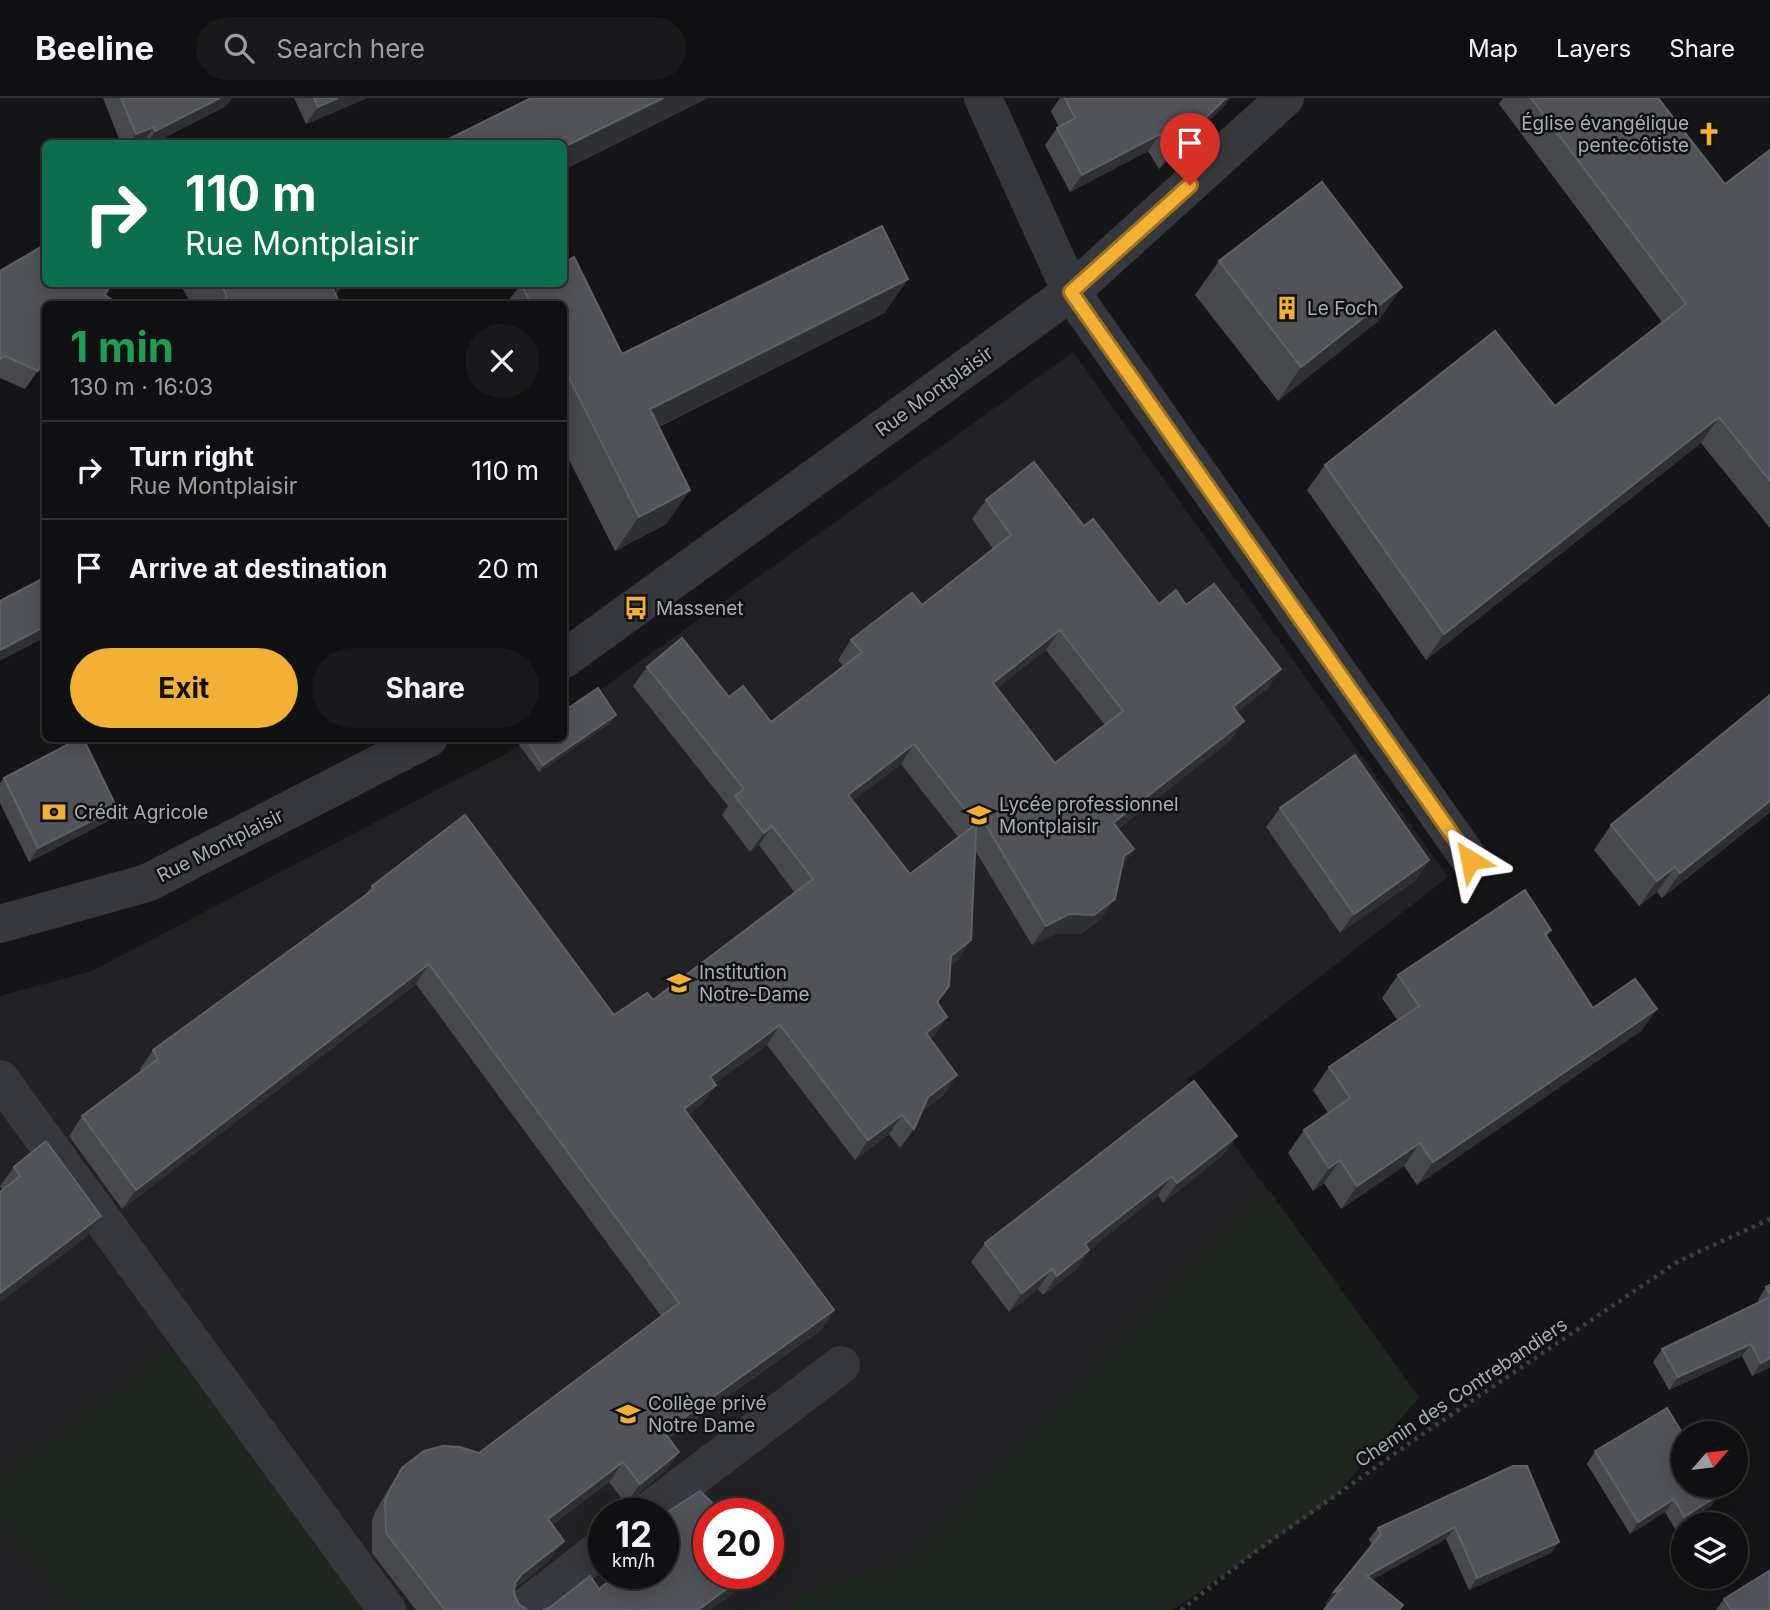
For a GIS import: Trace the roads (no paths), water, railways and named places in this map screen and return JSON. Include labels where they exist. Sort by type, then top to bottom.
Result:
[{"type":"street","points":[[984,98],[1071,292],[1470,860]]},
{"type":"street","name":"Rue Montplaisir","points":[[567,657],[1071,292],[1285,98]]},
{"type":"street","name":"Rue Montplaisir","points":[[0,924],[147,883],[421,742]]},
{"type":"street","points":[[0,1079],[387,1610]]},
{"type":"street","points":[[666,1498],[841,1365]]},
{"type":"street","points":[[522,1610],[588,1558]]},
{"type":"place","name":"Église évangélique pentecôtiste","points":[[1709,134]]},
{"type":"place","name":"Le Foch","points":[[1287,308]]},
{"type":"place","name":"Massenet","points":[[636,608]]},
{"type":"place","name":"Crédit Agricole","points":[[54,812]]},
{"type":"place","name":"Lycée professionnel Montplaisir","points":[[979,815]]},
{"type":"place","name":"Institution Notre-Dame","points":[[679,983]]},
{"type":"place","name":"Collège privé Notre Dame","points":[[628,1414]]}]
